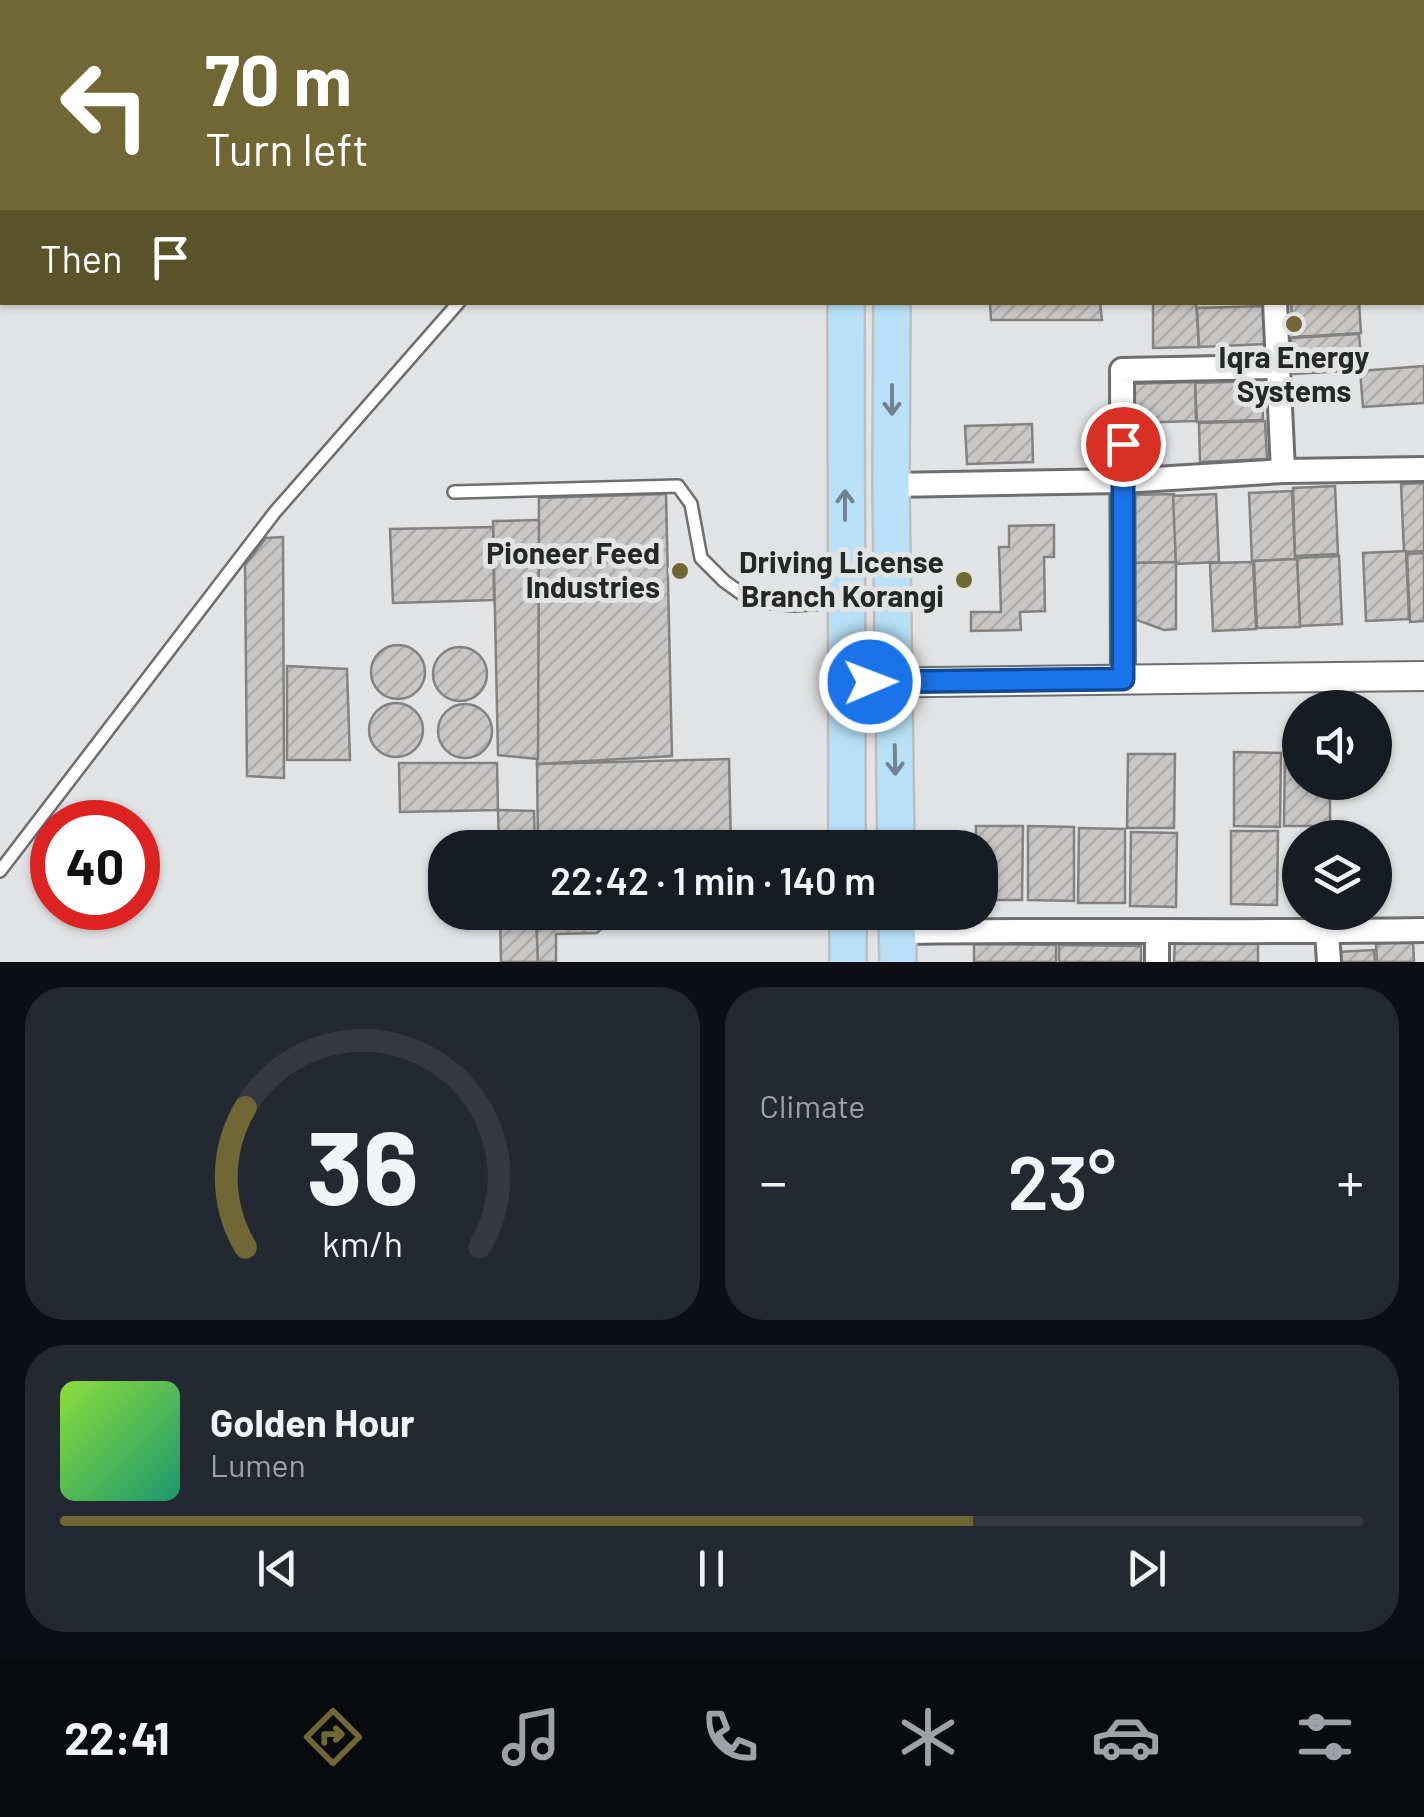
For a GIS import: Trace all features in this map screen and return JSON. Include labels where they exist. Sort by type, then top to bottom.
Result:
[{"type":"main road","points":[[846,305],[848,830]]},
{"type":"main road","points":[[892,305],[896,830]]},
{"type":"main road","points":[[848,930],[848,962]]},
{"type":"street","points":[[1276,305],[1282,471]]},
{"type":"street","points":[[1123,679],[1122,370],[1277,367]]},
{"type":"street","points":[[892,485],[1123,481],[1282,471],[1424,468]]},
{"type":"street","points":[[846,683],[1424,676]]},
{"type":"street","points":[[898,936],[1062,930],[1424,930]]},
{"type":"street","points":[[1328,932],[1328,962]]},
{"type":"street","points":[[1156,933],[1157,962]]},
{"type":"lane","points":[[0,871],[275,512],[456,305]]},
{"type":"lane","points":[[454,492],[678,486],[691,504],[702,558],[742,594],[764,602],[794,605],[846,602]]},
{"type":"building","points":[[990,305],[1100,305],[1102,320],[991,320]]},
{"type":"building","points":[[1153,305],[1196,305],[1199,347],[1153,348]]},
{"type":"building","points":[[1291,305],[1359,305],[1361,333],[1293,337]]},
{"type":"building","points":[[1264,306],[1266,344],[1199,347],[1197,308]]},
{"type":"building","points":[[1359,334],[1362,370],[1294,374],[1291,338]]},
{"type":"building","points":[[1424,366],[1424,403],[1363,407],[1360,371]]},
{"type":"building","points":[[1262,381],[1263,420],[1197,422],[1195,383]]},
{"type":"building","points":[[1195,382],[1196,421],[1129,423],[1128,384]]},
{"type":"building","points":[[1265,421],[1267,459],[1200,462],[1199,423]]},
{"type":"building","points":[[1032,424],[1033,462],[967,464],[965,426]]},
{"type":"building","points":[[1424,483],[1424,551],[1404,552],[1401,484]]},
{"type":"building","points":[[1335,486],[1338,554],[1295,556],[1293,488]]},
{"type":"building","points":[[1292,491],[1295,559],[1252,561],[1249,493]]},
{"type":"building","points":[[666,494],[672,756],[537,764],[539,498]]},
{"type":"building","points":[[1174,494],[1176,562],[1134,563],[1131,495]]},
{"type":"building","points":[[1216,494],[1219,562],[1176,564],[1173,496]]},
{"type":"building","points":[[539,520],[538,759],[498,755],[493,521]]},
{"type":"building","points":[[1054,525],[1054,557],[1044,557],[1045,611],[1020,612],[1021,630],[971,631],[971,612],[1001,612],[999,547],[1009,547],[1009,526]]},
{"type":"building","points":[[493,527],[494,600],[393,603],[390,529]]},
{"type":"building","points":[[283,537],[284,778],[247,776],[245,565],[266,538]]},
{"type":"building","points":[[1406,551],[1409,619],[1366,621],[1363,553]]},
{"type":"building","points":[[1424,553],[1424,621],[1410,622],[1407,554]]},
{"type":"building","points":[[1339,556],[1342,624],[1300,626],[1297,558]]},
{"type":"building","points":[[1297,559],[1300,627],[1257,628],[1254,561]]},
{"type":"building","points":[[1176,562],[1176,629],[1164,630],[1134,619],[1134,563]]},
{"type":"building","points":[[1253,562],[1256,629],[1213,631],[1210,563]]},
{"type":"building","points":[[398,645],[417,653],[425,672],[417,691],[398,699],[379,691],[371,672],[379,653]]},
{"type":"building","points":[[460,647],[479,655],[487,674],[479,693],[460,701],[441,693],[433,674],[441,655]]},
{"type":"building","points":[[287,666],[347,669],[350,760],[287,760]]},
{"type":"building","points":[[396,703],[415,711],[423,730],[415,749],[396,757],[377,749],[369,730],[377,711]]},
{"type":"building","points":[[465,704],[484,712],[492,731],[484,750],[465,758],[446,750],[438,731],[446,712]]},
{"type":"building","points":[[1234,752],[1281,753],[1280,827],[1234,826]]},
{"type":"building","points":[[1128,754],[1175,754],[1174,828],[1127,828]]},
{"type":"building","points":[[729,759],[731,830],[538,830],[537,764]]},
{"type":"building","points":[[399,763],[497,763],[498,810],[400,812]]},
{"type":"building","points":[[1284,800],[1330,800],[1330,820],[1284,820]]},
{"type":"building","points":[[498,810],[534,811],[535,830],[499,830]]},
{"type":"building","points":[[976,826],[1023,826],[1022,900],[998,900],[998,830],[976,830]]},
{"type":"building","points":[[1028,826],[1074,827],[1074,901],[1028,900]]},
{"type":"building","points":[[1079,828],[1125,829],[1125,903],[1078,903]]},
{"type":"building","points":[[1231,831],[1278,831],[1277,905],[1231,904]]},
{"type":"building","points":[[1131,832],[1177,833],[1176,907],[1130,906]]},
{"type":"building","points":[[500,930],[537,930],[538,962],[501,962]]},
{"type":"building","points":[[537,930],[600,930],[556,934],[556,962],[538,962]]},
{"type":"building","points":[[1175,941],[1258,941],[1258,962],[1174,962]]},
{"type":"building","points":[[1413,941],[1414,962],[1377,962],[1376,944]]},
{"type":"building","points":[[974,944],[1056,945],[1056,962],[974,962]]},
{"type":"building","points":[[1059,945],[1141,946],[1141,962],[1059,962]]},
{"type":"building","points":[[1374,950],[1375,962],[1337,962],[1336,952]]},
{"type":"place","name":"Iqra Energy Systems","points":[[1294,324]]},
{"type":"place","name":"Pioneer Feed Industries","points":[[680,571]]},
{"type":"place","name":"Driving License Branch Korangi","points":[[964,580]]},
{"type":"route","points":[[870,682],[1123,679],[1123,444]]}]
